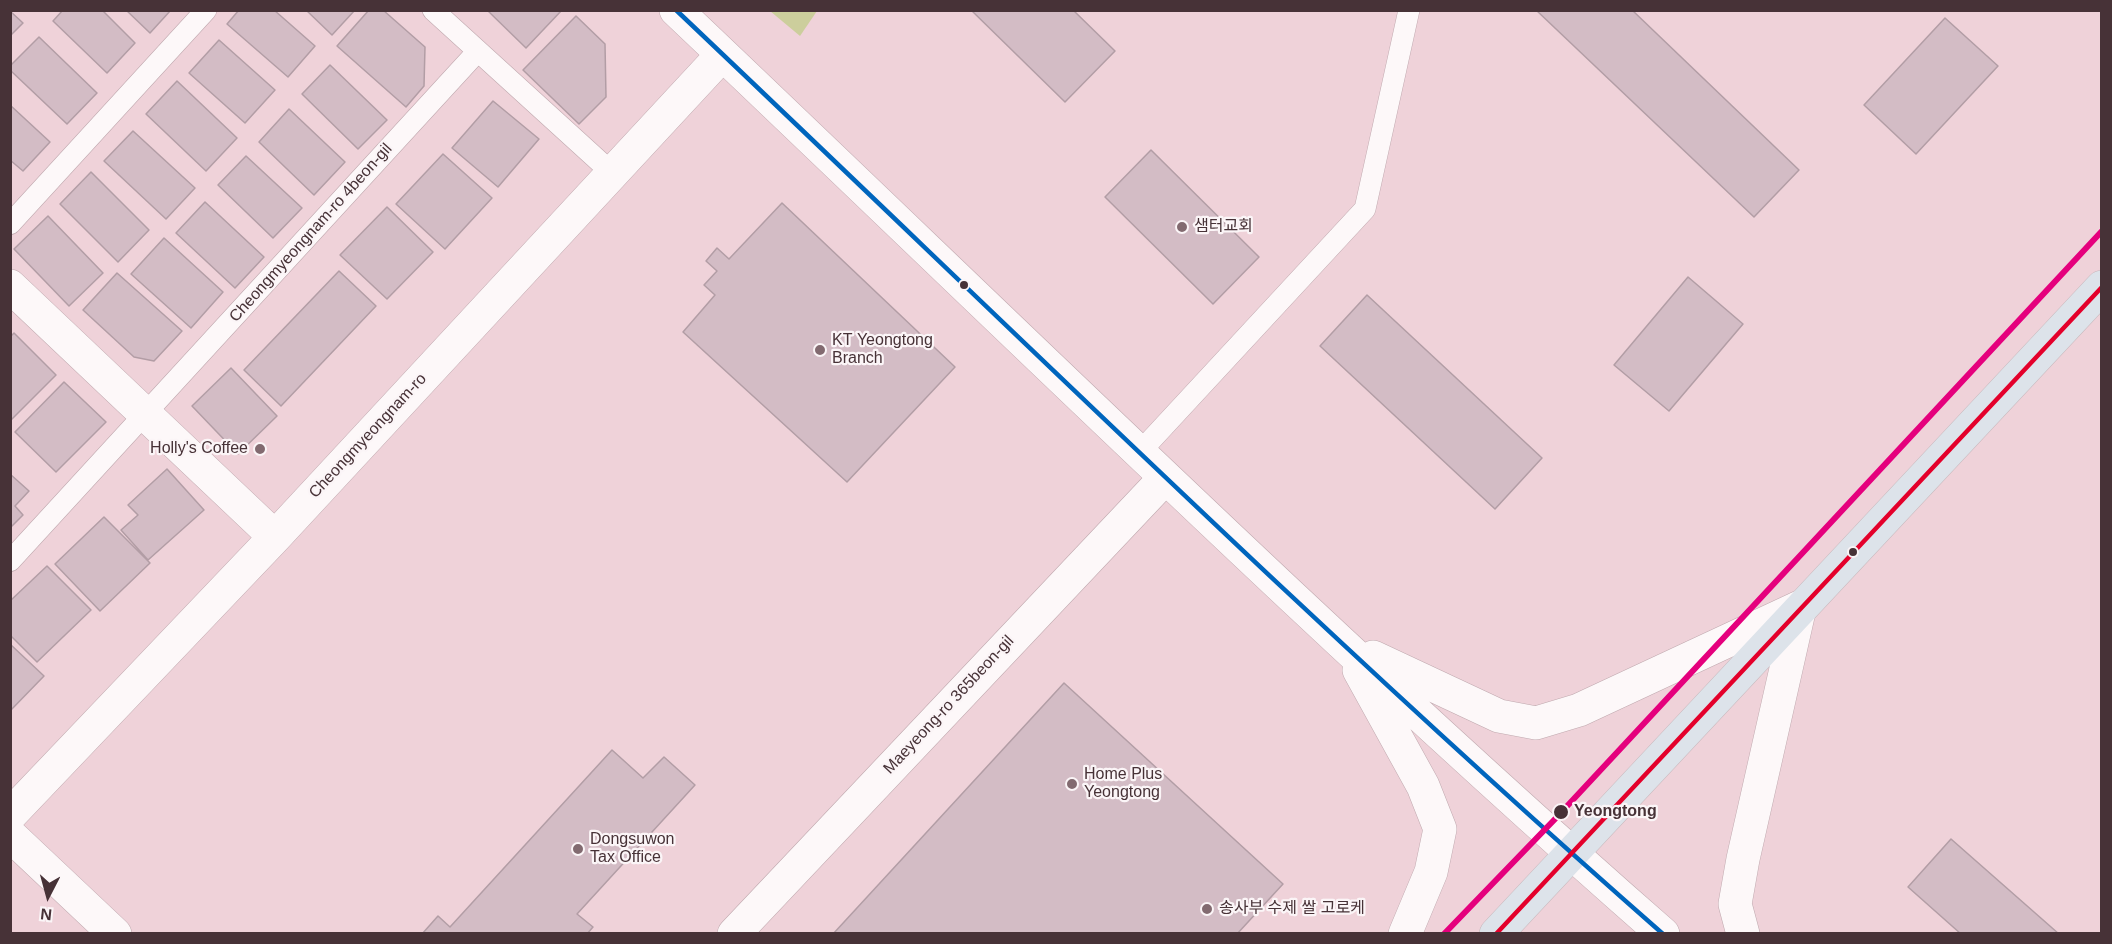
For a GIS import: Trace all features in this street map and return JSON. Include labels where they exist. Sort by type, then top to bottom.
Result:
[{"type":"main road","points":[[1496,933],[2102,287]]},
{"type":"street","points":[[676,10],[1165,478],[1572,854],[1663,933]]},
{"type":"street","name":"Cheongmyeongnam-ro","points":[[10,815],[275,537],[611,172],[722,55]]},
{"type":"street","points":[[10,286],[275,537]]},
{"type":"street","name":"Maeyeong-ro 365beon-gil","points":[[734,933],[1165,478]]},
{"type":"street","points":[[1346,645],[1499,716],[1536,723],[1579,710],[1800,607]]},
{"type":"street","points":[[1743,933],[1735,904],[1743,859],[1800,607]]},
{"type":"street","points":[[1346,645],[1423,786],[1440,829],[1431,872],[1405,933]]},
{"type":"street","points":[[10,836],[115,933]]},
{"type":"lane","points":[[10,224],[206,10]]},
{"type":"lane","points":[[433,10],[611,172]]},
{"type":"lane","points":[[1139,453],[1365,209],[1409,10]]},
{"type":"lane","name":"Cheongmyeongnam-ro 4beon-gil","points":[[10,561],[477,52]]},
{"type":"green space","points":[[770,11],[817,11],[800,36]]},
{"type":"building","points":[[63,10],[102,10],[135,43],[107,73],[53,21]]},
{"type":"building","points":[[126,10],[171,10],[150,33]]},
{"type":"building","points":[[239,10],[274,10],[315,46],[288,77],[227,24]]},
{"type":"building","points":[[306,10],[355,10],[332,35]]},
{"type":"building","points":[[369,10],[383,10],[425,47],[424,86],[406,107],[337,46]]},
{"type":"building","points":[[487,10],[562,10],[526,48]]},
{"type":"building","points":[[971,10],[1073,10],[1115,51],[1065,102]]},
{"type":"building","points":[[1536,10],[1632,10],[1799,170],[1754,217]]},
{"type":"building","points":[[10,11],[23,23],[10,36]]},
{"type":"building","points":[[576,16],[605,44],[606,97],[579,124],[523,70]]},
{"type":"building","points":[[1945,18],[1998,66],[1916,154],[1864,105]]},
{"type":"building","points":[[39,37],[97,93],[67,124],[10,70],[10,66]]},
{"type":"building","points":[[219,40],[275,90],[245,123],[189,73]]},
{"type":"building","points":[[330,65],[387,120],[358,149],[302,94]]},
{"type":"building","points":[[177,81],[237,138],[206,171],[146,114]]},
{"type":"building","points":[[493,101],[539,139],[498,187],[452,148]]},
{"type":"building","points":[[10,105],[50,142],[23,171],[10,160]]},
{"type":"building","points":[[289,109],[345,162],[314,195],[259,142]]},
{"type":"building","points":[[133,131],[195,188],[166,219],[104,161]]},
{"type":"building","name":"샘터교회","points":[[1151,150],[1259,257],[1213,304],[1105,197]]},
{"type":"building","points":[[443,154],[492,198],[445,249],[396,204]]},
{"type":"building","points":[[246,156],[302,208],[273,238],[218,185]]},
{"type":"building","points":[[91,172],[149,230],[118,262],[60,204]]},
{"type":"building","points":[[205,202],[264,257],[235,288],[176,233]]},
{"type":"building","name":"KT Yeongtong Branch","points":[[782,203],[955,367],[847,482],[683,332],[715,295],[704,285],[717,271],[706,261],[717,248],[729,259]]},
{"type":"building","points":[[387,207],[433,252],[387,299],[340,255]]},
{"type":"building","points":[[48,216],[103,273],[69,306],[14,249]]},
{"type":"building","points":[[164,238],[223,292],[191,328],[131,274]]},
{"type":"building","points":[[339,271],[376,306],[281,406],[244,370]]},
{"type":"building","points":[[117,273],[182,331],[154,361],[134,357],[83,310]]},
{"type":"building","points":[[1688,277],[1743,324],[1669,411],[1614,365]]},
{"type":"building","points":[[1367,295],[1542,458],[1495,509],[1320,346]]},
{"type":"building","points":[[14,333],[56,375],[10,421],[10,337]]},
{"type":"building","points":[[231,368],[277,416],[238,454],[192,406]]},
{"type":"building","points":[[64,382],[106,422],[56,472],[15,432]]},
{"type":"building","points":[[167,469],[204,510],[148,560],[121,530],[138,515],[128,505]]},
{"type":"building","points":[[10,474],[29,491],[15,506],[23,515],[10,528]]},
{"type":"building","points":[[104,517],[150,563],[100,611],[55,564]]},
{"type":"building","points":[[47,566],[91,610],[37,662],[10,635],[10,601]]},
{"type":"building","points":[[10,644],[44,676],[10,711]]},
{"type":"building","name":"Home Plus Yeongtong","points":[[1064,683],[1283,884],[1237,934],[833,934]]},
{"type":"building","name":"Dongsuwon Tax Office","points":[[612,750],[643,778],[664,757],[695,785],[577,914],[593,927],[587,934],[422,934],[438,916],[450,927]]},
{"type":"building","points":[[1951,839],[2059,934],[1961,934],[1908,887]]},
{"type":"transit line","points":[[676,10],[1288,593],[1537,822],[1663,934]]},
{"type":"transit line","points":[[1444,934],[1556,818],[2102,231]]},
{"type":"transit line","points":[[1496,934],[2102,287]]},
{"type":"place","name":"샘터교회","points":[[1182,227]]},
{"type":"place","name":"KT Yeongtong Branch","points":[[820,350]]},
{"type":"place","name":"Holly's Coffee","points":[[260,449]]},
{"type":"place","name":"Home Plus Yeongtong","points":[[1072,784]]},
{"type":"place","name":"Yeongtong","points":[[1561,812]]},
{"type":"place","name":"Dongsuwon Tax Office","points":[[578,849]]},
{"type":"place","name":"송사부 수제 쌀 고로케","points":[[1207,909]]}]
